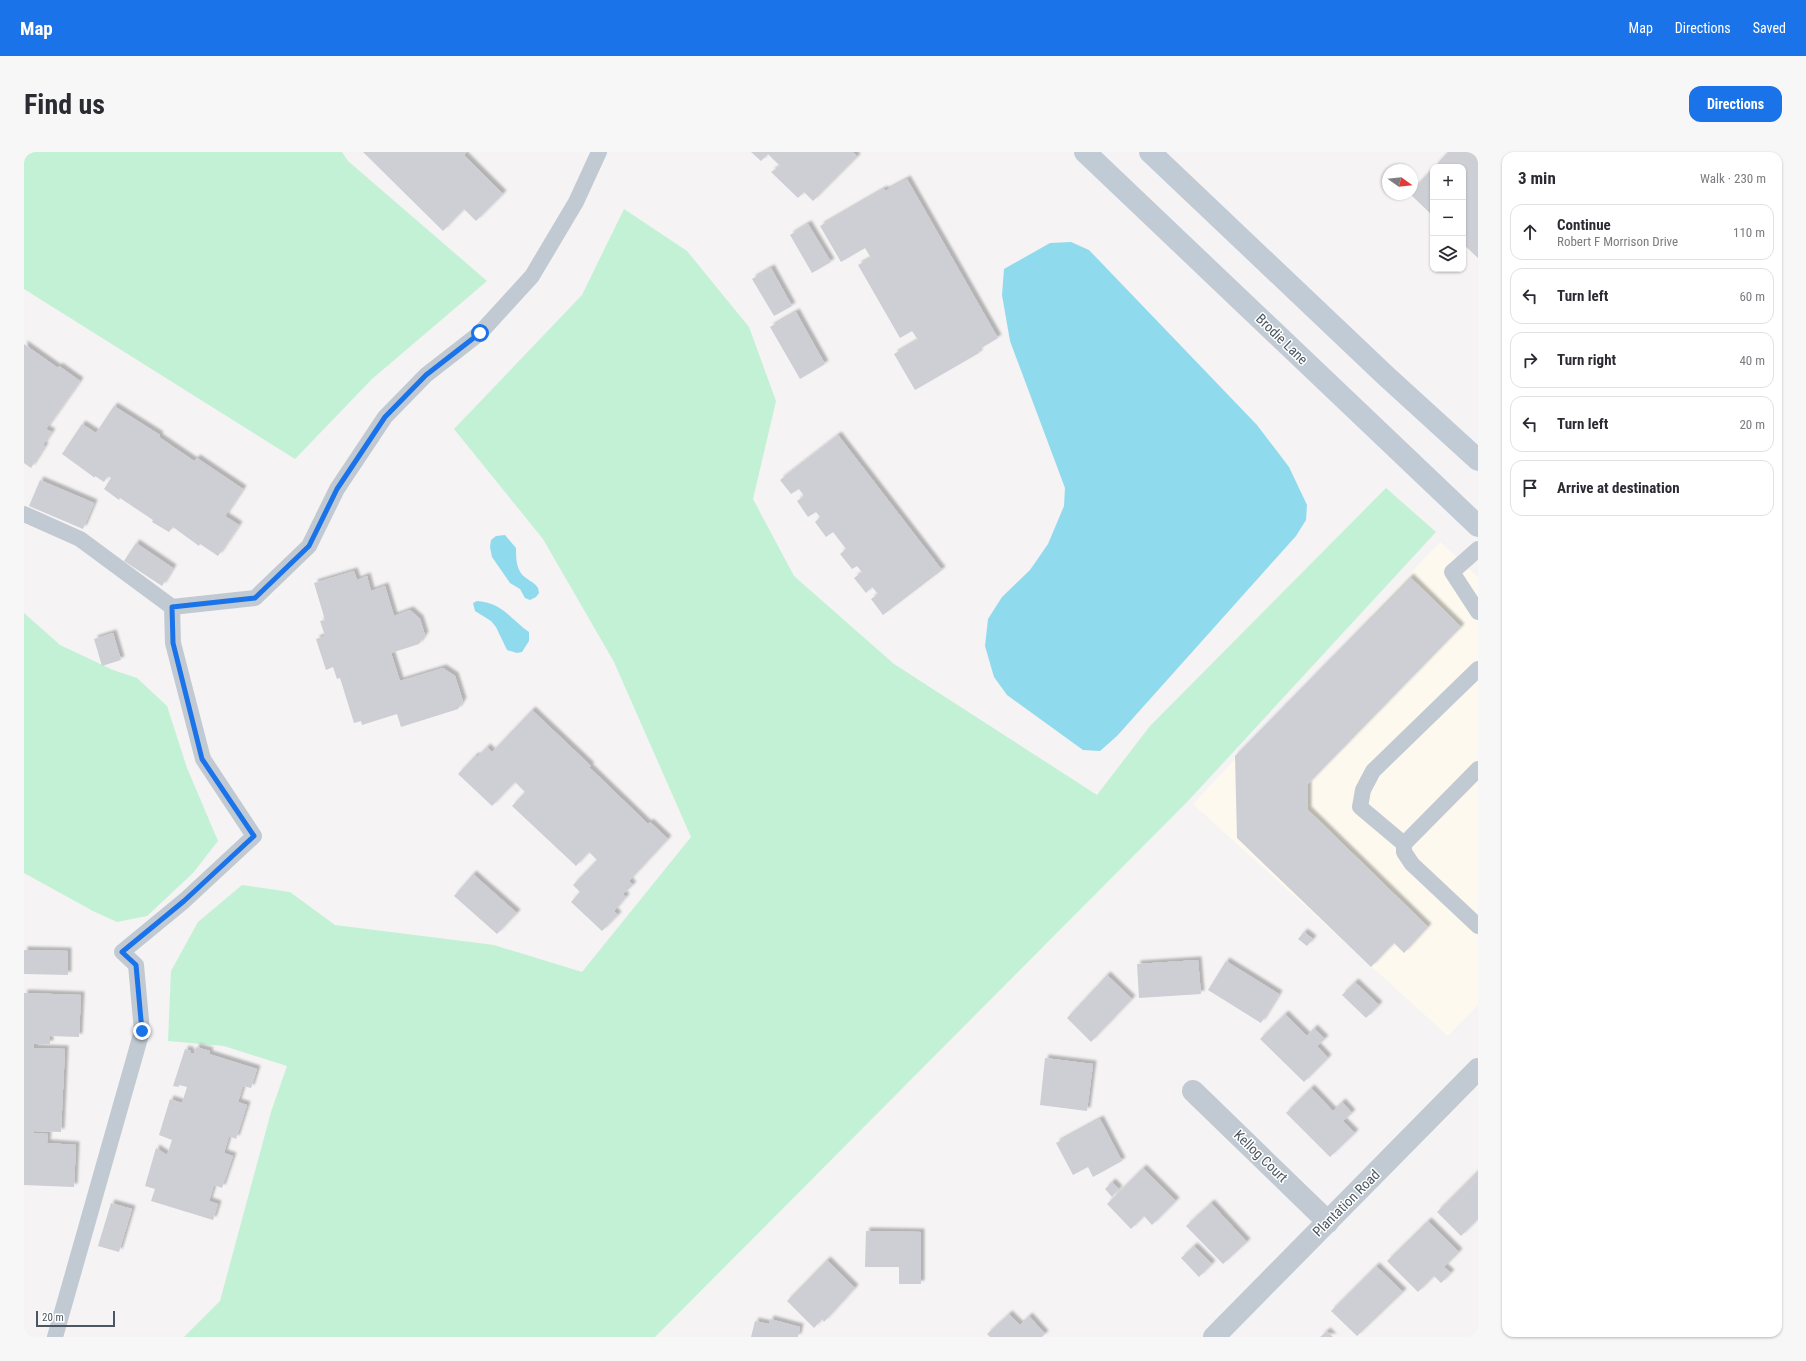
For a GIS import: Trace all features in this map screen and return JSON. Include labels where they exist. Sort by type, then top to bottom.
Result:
[{"type":"main road","name":"Brodie Lane","points":[[1085,152],[1478,526]]},
{"type":"main road","points":[[1150,152],[1380,370],[1478,460]]},
{"type":"street","name":"Plantation Road","points":[[1214,1337],[1478,1069]]},
{"type":"street","name":"Kellog Court","points":[[1193,1091],[1328,1222]]},
{"type":"lane","points":[[24,514],[80,539],[172,607],[255,598],[309,546],[337,489],[385,417],[426,375],[480,333],[532,276],[576,202],[599,152]]},
{"type":"lane","points":[[1478,549],[1452,572],[1478,612]]},
{"type":"lane","points":[[55,1337],[142,1031],[136,965],[122,952],[184,901],[254,836],[202,759],[173,643],[172,607]]},
{"type":"lane","points":[[1404,844],[1360,807],[1363,790],[1373,771],[1478,669]]},
{"type":"lane","points":[[1478,769],[1404,844],[1404,852],[1412,864],[1478,926]]},
{"type":"shaded area","points":[[1440,542],[1478,577],[1478,1005],[1448,1036],[1193,804]]},
{"type":"green space","points":[[24,152],[342,152],[348,161],[487,281],[372,379],[295,459],[24,289]]},
{"type":"green space","points":[[624,209],[687,251],[749,327],[776,401],[753,499],[794,576],[894,664],[1097,795],[1150,726],[1386,488],[1436,532],[1189,800],[655,1337],[184,1337],[220,1301],[271,1112],[287,1066],[224,1046],[168,1041],[171,971],[198,922],[242,885],[290,892],[335,925],[494,945],[582,972],[691,837],[614,662],[543,539],[454,429],[582,295]]},
{"type":"green space","points":[[24,613],[60,645],[113,670],[137,678],[167,706],[187,768],[218,841],[193,873],[147,916],[117,922],[93,911],[24,873]]},
{"type":"water","points":[[1071,242],[1089,250],[1257,425],[1289,467],[1307,505],[1306,520],[1296,536],[1117,736],[1100,751],[1083,750],[1007,695],[994,677],[985,646],[988,619],[1002,597],[1030,570],[1048,544],[1064,506],[1065,488],[1010,341],[1002,295],[1004,269],[1050,243]]},
{"type":"water","points":[[505,535],[516,548],[518,568],[520,572],[538,588],[539,593],[536,597],[530,600],[525,598],[520,589],[510,583],[492,557],[490,547],[491,540],[496,536]]},
{"type":"water","points":[[477,601],[486,602],[500,608],[529,632],[529,641],[522,652],[517,653],[507,650],[496,627],[491,621],[475,611],[473,603]]},
{"type":"building","points":[[363,152],[467,152],[464,155],[503,194],[476,221],[464,209],[443,231]]},
{"type":"building","points":[[751,152],[853,152],[857,157],[813,201],[804,192],[798,198],[771,172],[780,166],[768,154],[761,161]]},
{"type":"building","points":[[1448,152],[1478,152],[1478,258],[1466,247],[1466,164],[1437,164]]},
{"type":"building","points":[[1430,171],[1430,213],[1416,200],[1418,200],[1418,184]]},
{"type":"building","points":[[907,179],[998,338],[978,350],[979,353],[915,390],[894,354],[918,340],[912,331],[900,338],[858,265],[871,258],[865,248],[841,262],[820,226],[884,189],[885,191]]},
{"type":"building","points":[[808,224],[831,262],[812,273],[790,235]]},
{"type":"building","points":[[771,268],[792,306],[774,316],[752,279]]},
{"type":"building","points":[[796,312],[825,364],[800,379],[770,327]]},
{"type":"building","points":[[24,344],[58,368],[59,366],[80,381],[46,429],[52,432],[43,445],[45,446],[31,468],[24,463]]},
{"type":"building","points":[[114,406],[160,435],[159,437],[194,461],[197,458],[243,489],[225,516],[239,525],[218,556],[200,544],[199,546],[173,527],[169,532],[152,522],[153,520],[120,498],[119,500],[104,489],[111,478],[108,476],[104,482],[95,476],[95,478],[62,454],[82,424],[96,433]]},
{"type":"building","points":[[838,435],[942,570],[883,615],[871,599],[878,594],[872,587],[866,593],[854,578],[862,572],[857,566],[852,569],[840,554],[846,549],[833,532],[826,537],[815,522],[820,517],[816,512],[808,517],[797,501],[804,496],[799,489],[791,494],[780,480]]},
{"type":"building","points":[[40,480],[94,503],[83,529],[29,506]]},
{"type":"building","points":[[136,543],[173,568],[162,586],[124,561]]},
{"type":"building","points":[[354,571],[357,580],[367,576],[371,591],[385,586],[394,616],[410,610],[420,619],[425,635],[419,644],[391,653],[400,681],[443,668],[455,676],[463,701],[458,709],[401,727],[397,714],[362,725],[361,721],[354,723],[340,678],[337,679],[333,667],[326,670],[316,639],[325,636],[320,621],[325,620],[314,583]]},
{"type":"building","points":[[1410,577],[1461,627],[1308,784],[1308,810],[1428,927],[1404,953],[1394,943],[1371,967],[1237,838],[1235,756]]},
{"type":"building","points":[[113,633],[121,660],[102,666],[94,639]]},
{"type":"building","points":[[532,710],[591,766],[589,767],[648,824],[650,822],[668,839],[629,881],[633,885],[623,894],[626,897],[614,911],[618,915],[602,931],[571,902],[580,892],[573,885],[597,860],[589,852],[576,866],[512,806],[525,792],[515,782],[492,806],[458,774],[475,756],[477,757],[487,747],[492,752]]},
{"type":"building","points":[[473,874],[517,913],[497,934],[454,896]]},
{"type":"building","points":[[1304,932],[1313,939],[1307,946],[1298,939]]},
{"type":"building","points":[[24,950],[68,951],[68,975],[24,974]]},
{"type":"building","points":[[1198,960],[1201,994],[1139,998],[1137,964]]},
{"type":"building","points":[[1226,961],[1279,994],[1261,1023],[1208,990]]},
{"type":"building","points":[[1107,975],[1132,999],[1091,1042],[1067,1018]]},
{"type":"building","points":[[1355,982],[1379,1005],[1366,1018],[1342,995]]},
{"type":"building","points":[[24,993],[81,995],[79,1037],[50,1036],[50,1044],[34,1044],[34,1048],[65,1049],[61,1132],[34,1131],[34,1133],[48,1134],[47,1143],[76,1145],[74,1187],[24,1185]]},
{"type":"building","points":[[1285,1014],[1307,1036],[1314,1028],[1325,1039],[1317,1046],[1328,1058],[1304,1082],[1260,1039]]},
{"type":"building","points":[[196,1047],[210,1051],[209,1054],[257,1069],[251,1088],[243,1086],[238,1102],[247,1105],[236,1139],[229,1136],[224,1153],[233,1156],[222,1188],[214,1185],[209,1201],[218,1204],[213,1220],[151,1201],[155,1189],[145,1186],[156,1148],[167,1155],[172,1140],[159,1135],[170,1099],[182,1103],[187,1087],[179,1085],[179,1087],[173,1086],[185,1049],[194,1054]]},
{"type":"building","points":[[1045,1058],[1093,1064],[1087,1111],[1040,1105]]},
{"type":"building","points":[[1311,1088],[1333,1111],[1342,1102],[1352,1113],[1343,1121],[1355,1133],[1330,1157],[1286,1113]]},
{"type":"building","points":[[1100,1119],[1122,1161],[1093,1177],[1088,1167],[1073,1175],[1056,1143]]},
{"type":"building","points":[[1143,1168],[1176,1201],[1152,1225],[1144,1216],[1131,1229],[1107,1204]]},
{"type":"building","points":[[1478,1171],[1478,1219],[1461,1236],[1437,1212]]},
{"type":"building","points":[[1112,1182],[1119,1189],[1112,1197],[1105,1189]]},
{"type":"building","points":[[111,1203],[132,1209],[119,1252],[98,1246]]},
{"type":"building","points":[[1211,1203],[1247,1242],[1223,1264],[1186,1226]]},
{"type":"building","points":[[1428,1221],[1459,1252],[1444,1267],[1451,1273],[1441,1283],[1434,1276],[1418,1292],[1387,1261]]},
{"type":"building","points":[[866,1231],[921,1232],[921,1284],[899,1284],[899,1267],[865,1267]]},
{"type":"building","points":[[1194,1246],[1212,1264],[1199,1277],[1181,1258]]},
{"type":"building","points":[[827,1260],[855,1288],[824,1322],[822,1319],[814,1328],[787,1301]]},
{"type":"building","points":[[1376,1266],[1403,1292],[1357,1336],[1331,1311]]},
{"type":"building","points":[[1009,1314],[1020,1325],[1029,1316],[1045,1334],[1042,1337],[990,1337],[987,1334]]},
{"type":"building","points":[[770,1319],[800,1327],[798,1337],[751,1337],[755,1321],[769,1324]]},
{"type":"building","points":[[1327,1331],[1333,1337],[1320,1337]]},
{"type":"route","points":[[142,1031],[136,965],[122,952],[184,901],[254,836],[202,759],[173,643],[172,607],[255,598],[309,546],[337,489],[385,417],[426,375],[480,333]]}]
